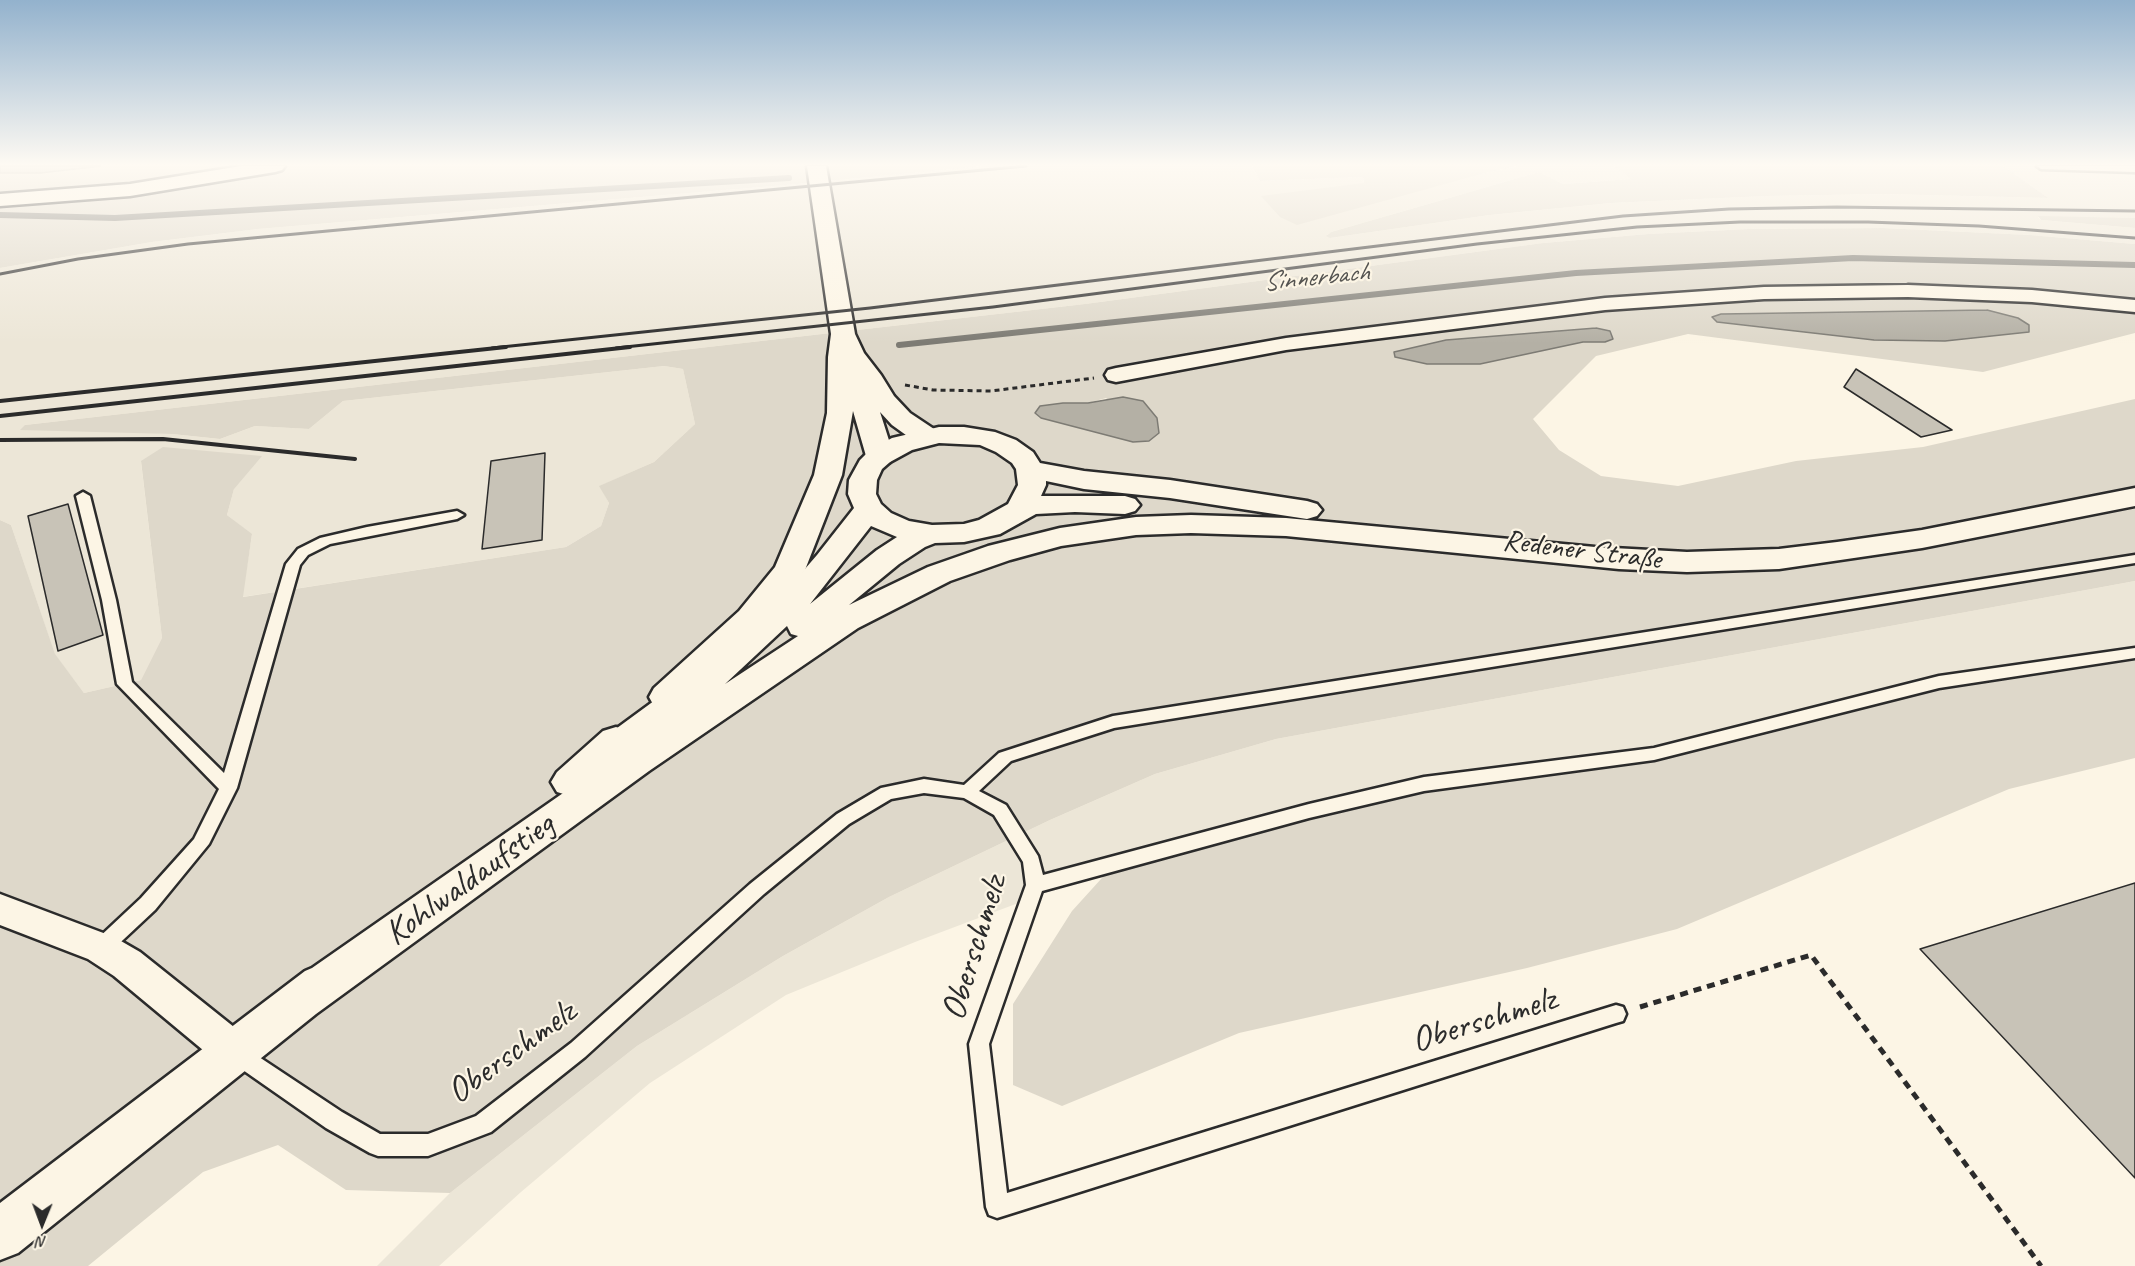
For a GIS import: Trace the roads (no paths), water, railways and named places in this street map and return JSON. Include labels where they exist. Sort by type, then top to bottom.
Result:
[{"type":"main road","points":[[827,225],[854,373],[880,456]]},
{"type":"main road","points":[[848,344],[883,400],[901,419],[927,437]]},
{"type":"main road","points":[[570,782],[751,620],[789,570],[828,475],[840,412],[840,357],[848,344]]},
{"type":"main road","points":[[1020,509],[1032,485],[1030,469],[1023,458],[1006,446],[985,438],[964,435],[927,437],[902,444],[880,456],[870,466],[862,480],[862,495],[869,508],[881,519],[902,529],[932,534],[964,533],[989,526],[1020,509],[1075,503],[1161,506],[1321,524],[1510,550]]},
{"type":"main road","name":"Redener Straße","points":[[1030,469],[1084,480],[1170,489],[1619,559],[1687,562],[1779,559],[1837,552],[2135,497]]},
{"type":"main road","points":[[570,782],[719,671],[796,599],[828,562],[869,508]]},
{"type":"main road","points":[[636,761],[846,620],[939,574],[999,553],[1060,537],[1136,526],[1191,524],[1286,527],[1619,559]]},
{"type":"main road","points":[[636,761],[888,557],[915,540],[932,534]]},
{"type":"main road","name":"Kohlwaldaufstieg","points":[[0,1235],[304,999],[636,761]]},
{"type":"main road","name":"Kohlwaldaufstieg","points":[[304,999],[570,782]]},
{"type":"street","points":[[1116,375],[1286,344],[1605,304],[1730,296],[1908,291],[2032,296],[2135,306]]},
{"type":"street","points":[[0,909],[101,948],[127,964],[235,1052]]},
{"type":"lane","points":[[83,496],[109,600],[125,684],[228,788]]},
{"type":"lane","points":[[101,948],[148,904],[200,844],[228,788],[293,564],[303,552],[325,541],[457,515]]},
{"type":"lane","points":[[967,792],[1005,758],[1113,722],[2135,559]]},
{"type":"lane","points":[[1035,885],[1309,811],[1424,784],[1654,754],[1939,682],[2135,653]]},
{"type":"lane","name":"Oberschmelz","points":[[235,1052],[334,1120],[378,1144],[428,1145],[483,1124],[578,1050],[757,889],[843,819],[887,793],[924,786],[967,792],[1000,810],[1032,861],[1035,885],[979,1044],[998,1207],[1616,1014]]},
{"type":"waterway","name":"Sinnerbach","points":[[899,345],[1576,273],[1853,258],[2135,265]]},
{"type":"railway","points":[[0,274],[78,259],[188,244],[391,225]]},
{"type":"railway","points":[[492,348],[870,308],[1549,225]]},
{"type":"railway","points":[[616,348],[993,307],[1477,244],[1637,227],[1677,225]]},
{"type":"railway","points":[[1953,225],[2135,238]]},
{"type":"railway","points":[[0,401],[506,347]]},
{"type":"railway","points":[[0,416],[630,347]]},
{"type":"railway","points":[[0,440],[163,439],[355,459]]}]
